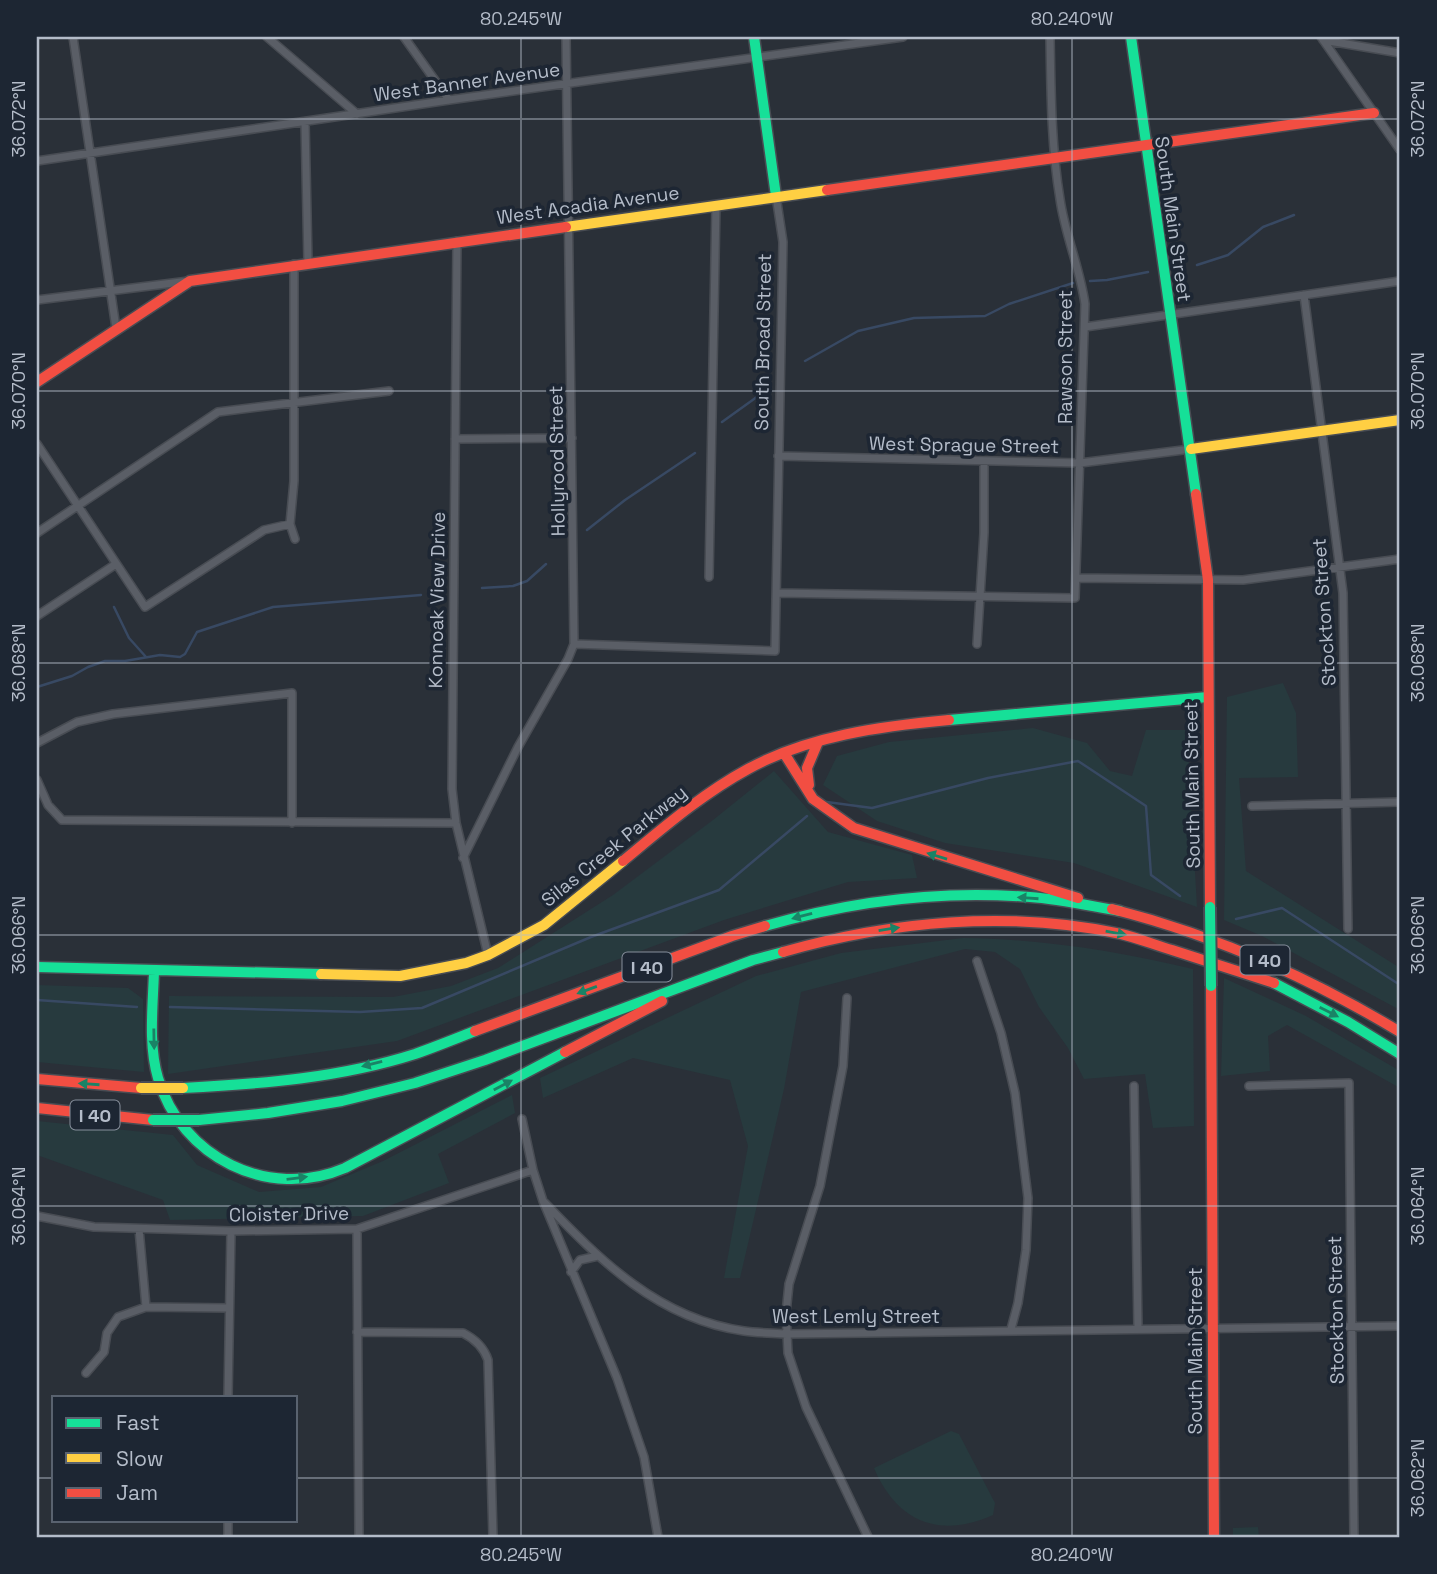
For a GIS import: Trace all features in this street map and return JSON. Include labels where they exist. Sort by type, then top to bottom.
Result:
[{"type":"main road","name":"South Broad Street","points":[[754,37],[776,196]]},
{"type":"main road","name":"South Main Street","points":[[1131,37],[1208,580],[1214,1537]]},
{"type":"main road","name":"West Acadia Avenue","points":[[190,281],[308,262],[1374,113]]},
{"type":"main road","points":[[37,382],[190,281]]},
{"type":"main road","points":[[1191,449],[1400,420]]},
{"type":"main road","name":"Silas Creek Parkway","points":[[37,967],[401,976],[446,968],[488,955],[544,925],[696,802],[749,768],[784,753],[859,730],[1208,697]]},
{"type":"main road","points":[[813,799],[806,776],[807,761],[818,743]]},
{"type":"main road","points":[[784,753],[813,799],[853,828],[1119,911]]},
{"type":"main road","name":"I 40","points":[[37,1079],[141,1088],[183,1088],[262,1084],[336,1073],[414,1054],[732,936],[821,911],[884,900],[959,895],[1031,898],[1119,911],[1170,924],[1291,970],[1400,1032]]},
{"type":"main road","name":"I 40","points":[[37,1108],[153,1120],[199,1120],[268,1113],[342,1101],[415,1083],[485,1060],[754,960],[824,940],[898,927],[973,921],[1047,923],[1122,934],[1274,983],[1348,1022],[1400,1054]]},
{"type":"main road","points":[[154,971],[154,1049],[158,1077],[170,1112],[197,1145],[223,1164],[277,1180],[328,1174],[372,1155],[706,978]]},
{"type":"street","points":[[73,37],[116,328]]},
{"type":"street","points":[[267,37],[358,114]]},
{"type":"street","points":[[404,37],[449,100]]},
{"type":"street","name":"Hollyrood Street","points":[[463,858],[518,747],[574,644],[566,37]]},
{"type":"street","name":"West Banner Avenue","points":[[37,161],[903,37]]},
{"type":"street","name":"Rawson Street","points":[[979,597],[1075,598],[1085,304],[1082,282],[1065,227],[1053,157],[1050,37]]},
{"type":"street","points":[[1322,38],[1400,53]]},
{"type":"street","points":[[1322,38],[1400,150]]},
{"type":"street","points":[[305,122],[308,262]]},
{"type":"street","name":"South Broad Street","points":[[574,644],[775,651],[783,242],[776,196]]},
{"type":"street","points":[[709,577],[716,205]]},
{"type":"street","name":"Konnoak View Drive","points":[[457,241],[452,789],[463,858],[488,955]]},
{"type":"street","points":[[294,264],[294,481],[290,524],[295,539]]},
{"type":"street","name":"West Acadia Avenue","points":[[37,300],[190,281]]},
{"type":"street","points":[[1084,327],[1400,281]]},
{"type":"street","name":"Stockton Street","points":[[1304,295],[1340,568],[1345,635],[1348,929]]},
{"type":"street","points":[[37,533],[218,412],[389,391]]},
{"type":"street","points":[[455,439],[572,438]]},
{"type":"street","points":[[37,444],[145,607],[264,530],[290,524]]},
{"type":"street","name":"West Sprague Street","points":[[778,456],[1080,463],[1191,449]]},
{"type":"street","points":[[977,644],[984,533],[984,461]]},
{"type":"street","points":[[1076,578],[1243,580],[1400,559]]},
{"type":"street","points":[[37,616],[116,564]]},
{"type":"street","points":[[777,593],[979,597]]},
{"type":"street","points":[[37,743],[77,722],[113,714],[292,693],[292,823]]},
{"type":"street","points":[[37,780],[48,805],[62,820],[456,823]]},
{"type":"street","points":[[1252,806],[1400,803]]},
{"type":"street","points":[[977,961],[1001,1033],[1015,1093],[1028,1198],[1026,1250],[1011,1329]]},
{"type":"street","points":[[847,998],[843,1066],[820,1186],[789,1284],[786,1313],[788,1353],[806,1407],[868,1537]]},
{"type":"street","name":"Stockton Street","points":[[1249,1086],[1349,1083],[1354,1537]]},
{"type":"street","points":[[1134,1086],[1138,1328]]},
{"type":"street","points":[[522,1119],[543,1201],[617,1378],[644,1457],[658,1537]]},
{"type":"street","name":"Cloister Drive","points":[[37,1216],[94,1227],[139,1229],[357,1229],[533,1170]]},
{"type":"street","name":"West Lemly Street","points":[[543,1201],[598,1256],[634,1287],[675,1309],[743,1331],[787,1334],[1400,1326]]},
{"type":"street","points":[[139,1229],[146,1303]]},
{"type":"street","points":[[357,1229],[359,1537]]},
{"type":"street","points":[[228,1396],[231,1231]]},
{"type":"street","points":[[571,1272],[580,1260],[598,1256]]},
{"type":"street","points":[[86,1373],[104,1352],[107,1333],[118,1317],[146,1303],[229,1308]]},
{"type":"street","points":[[357,1332],[463,1333],[472,1338],[485,1353],[488,1360],[491,1415],[494,1537]]},
{"type":"green space","points":[[1283,683],[1296,713],[1298,777],[1239,778],[1246,871],[1400,968],[1400,1010],[1262,936],[1224,920],[1227,697]]},
{"type":"green space","points":[[1033,728],[1087,743],[1110,771],[1132,776],[1146,730],[1187,730],[1197,907],[1074,863],[945,843],[877,821],[823,785],[837,756],[889,742]]},
{"type":"green space","points":[[774,771],[828,832],[912,855],[917,878],[848,882],[724,920],[397,1041],[168,1074],[169,996],[393,997],[451,986],[498,968],[613,895]]},
{"type":"green space","points":[[963,938],[1079,947],[1193,969],[1194,1126],[1153,1128],[1145,1074],[1084,1079],[1068,1048],[1039,1007],[1020,969],[995,952],[965,949],[801,992],[784,1089],[740,1278],[724,1278],[748,1146],[730,1080],[633,1058],[543,1098],[540,1078],[756,976],[841,953]]},
{"type":"green space","points":[[1224,978],[1306,1016],[1400,1071],[1400,1088],[1287,1025],[1268,1036],[1270,1071],[1221,1076]]},
{"type":"green space","points":[[37,985],[128,988],[143,999],[144,1072],[37,1062]]},
{"type":"green space","points":[[512,1095],[515,1113],[438,1154],[449,1183],[363,1216],[170,1220],[163,1200],[37,1155],[37,1121],[173,1135],[197,1165],[259,1192],[321,1187],[383,1161]]},
{"type":"green space","points":[[951,1431],[959,1434],[995,1503],[993,1515],[973,1522],[938,1525],[922,1521],[895,1502],[874,1468]]},
{"type":"green space","points":[[1258,1527],[1259,1537],[1233,1537],[1233,1528]]},
{"type":"waterway","points":[[1197,265],[1228,255],[1263,227],[1294,215]]},
{"type":"waterway","points":[[1090,281],[1148,272]]},
{"type":"waterway","points":[[805,361],[858,331],[914,318],[985,316],[1009,304],[1073,283]]},
{"type":"waterway","points":[[722,422],[761,394]]},
{"type":"waterway","points":[[587,530],[625,500],[695,453]]},
{"type":"waterway","points":[[482,588],[513,586],[527,581],[546,564]]},
{"type":"waterway","points":[[37,687],[72,676],[105,661],[125,661],[160,655],[180,657],[185,654],[197,632],[273,607],[421,595]]},
{"type":"waterway","points":[[114,607],[129,638],[146,657]]},
{"type":"waterway","points":[[827,802],[872,808],[988,778],[1078,761],[1146,806],[1151,875],[1180,896]]},
{"type":"waterway","points":[[170,1007],[360,1012],[422,1008],[591,937],[719,890],[807,816]]},
{"type":"waterway","points":[[1236,919],[1282,908],[1400,985]]},
{"type":"waterway","points":[[37,1000],[137,1007]]},
{"type":"traffic: fast","points":[[754,37],[776,196]]},
{"type":"traffic: fast","points":[[1131,37],[1196,494]]},
{"type":"traffic: fast","points":[[949,720],[1208,697]]},
{"type":"traffic: fast","points":[[765,926],[863,904],[963,895],[1041,898],[1120,911]]},
{"type":"traffic: fast","points":[[1210,907],[1211,986]]},
{"type":"traffic: fast","points":[[199,1120],[268,1113],[342,1101],[415,1083],[485,1060],[753,960],[783,952]]},
{"type":"traffic: fast","points":[[37,967],[321,974]]},
{"type":"traffic: fast","points":[[154,971],[153,1052],[158,1078],[169,1106],[186,1130],[207,1150],[231,1165],[258,1175],[287,1179],[316,1177],[345,1168],[565,1052]]},
{"type":"traffic: fast","points":[[1274,983],[1348,1022],[1400,1054]]},
{"type":"traffic: fast","points":[[183,1088],[271,1082],[358,1069],[415,1054],[475,1031]]},
{"type":"traffic: fast","points":[[153,1120],[199,1120]]},
{"type":"traffic: slow","points":[[566,227],[827,190]]},
{"type":"traffic: slow","points":[[1191,449],[1400,420]]},
{"type":"traffic: slow","points":[[321,974],[400,976],[466,963],[488,955],[544,925],[623,861]]},
{"type":"traffic: slow","points":[[141,1088],[183,1088]]},
{"type":"traffic: jam","points":[[827,190],[1374,113]]},
{"type":"traffic: jam","points":[[37,382],[190,281],[566,227]]},
{"type":"traffic: jam","points":[[1196,494],[1208,580],[1210,907]]},
{"type":"traffic: jam","points":[[623,861],[715,789],[771,758],[795,748],[846,734],[949,720]]},
{"type":"traffic: jam","points":[[809,785],[807,768],[818,742]]},
{"type":"traffic: jam","points":[[784,753],[813,799],[854,828],[1078,898]]},
{"type":"traffic: jam","points":[[1112,909],[1188,931],[1260,960],[1331,993],[1400,1032]]},
{"type":"traffic: jam","points":[[783,952],[824,941],[908,926],[951,922],[1037,922],[1121,934],[1274,983]]},
{"type":"traffic: jam","points":[[475,1031],[765,926]]},
{"type":"traffic: jam","points":[[1211,986],[1214,1537]]},
{"type":"traffic: jam","points":[[565,1052],[662,1001]]},
{"type":"traffic: jam","points":[[37,1079],[141,1088]]},
{"type":"traffic: jam","points":[[37,1108],[153,1120]]}]
